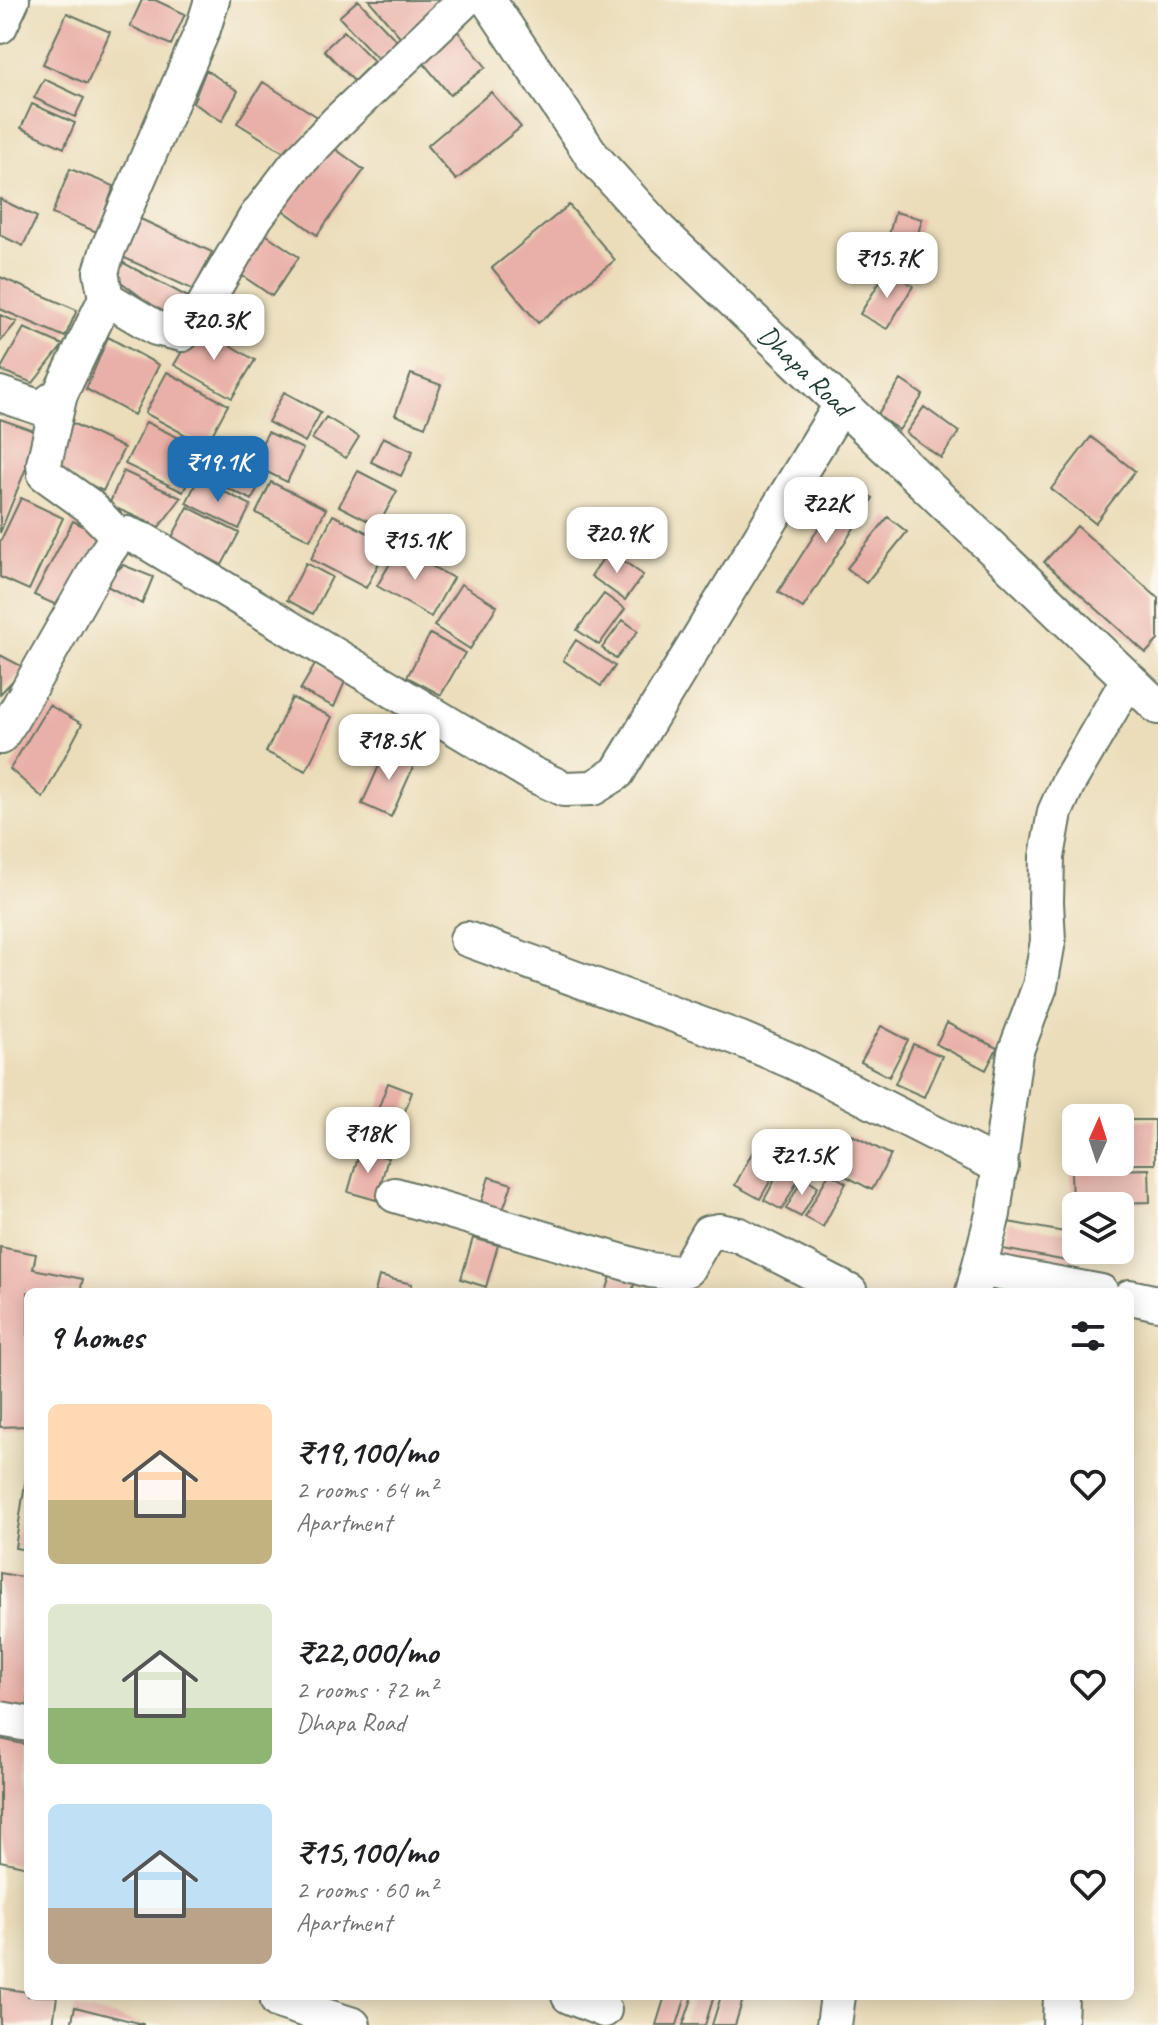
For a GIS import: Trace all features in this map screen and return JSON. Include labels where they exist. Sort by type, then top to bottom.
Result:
[{"type":"street","points":[[0,26],[12,0]]},
{"type":"street","points":[[118,536],[88,505],[45,474],[44,464],[60,394],[106,298],[101,272],[108,249],[203,29],[212,0]]},
{"type":"street","points":[[106,298],[156,328],[182,334],[199,314],[256,217],[294,167],[465,0]]},
{"type":"street","name":"Dhapa Road","points":[[488,0],[593,157],[659,230],[1158,707]]},
{"type":"street","points":[[0,394],[41,408],[60,394]]},
{"type":"street","points":[[0,737],[103,558],[118,536],[127,534],[145,541],[532,774],[564,789],[593,788],[617,773],[841,405]]},
{"type":"street","points":[[1059,1288],[976,1280],[993,1214],[1015,1053],[1040,986],[1048,941],[1047,857],[1055,812],[1068,783],[1128,680]]},
{"type":"street","points":[[467,939],[738,1038],[794,1062],[1001,1167]]},
{"type":"street","points":[[395,1195],[650,1270],[676,1273],[687,1269],[708,1233],[719,1231],[739,1235],[834,1288]]},
{"type":"street","points":[[1134,1298],[1158,1303]]},
{"type":"street","points":[[0,1719],[24,1723]]},
{"type":"street","points":[[579,2000],[604,2010]]},
{"type":"street","points":[[834,2025],[837,2000]]},
{"type":"street","points":[[1060,2025],[1061,2000]]},
{"type":"street","points":[[278,2001],[353,2025]]},
{"type":"building","points":[[142,0],[155,0],[185,14],[171,45],[130,26]]},
{"type":"building","points":[[358,0],[398,42],[379,60],[339,17]]},
{"type":"building","points":[[369,0],[438,0],[442,6],[403,40]]},
{"type":"building","points":[[67,13],[110,32],[87,84],[43,64]]},
{"type":"building","points":[[451,23],[486,67],[450,95],[415,53]]},
{"type":"building","points":[[344,31],[374,61],[354,81],[324,50]]},
{"type":"building","points":[[206,70],[238,91],[222,121],[193,103]]},
{"type":"building","points":[[44,79],[84,98],[75,117],[34,98]]},
{"type":"building","points":[[263,82],[316,116],[290,156],[237,123]]},
{"type":"building","points":[[491,92],[521,127],[456,180],[427,146]]},
{"type":"building","points":[[32,104],[75,123],[64,148],[21,128]]},
{"type":"building","points":[[323,140],[364,170],[317,235],[276,205]]},
{"type":"building","points":[[70,169],[114,186],[97,232],[52,214]]},
{"type":"building","points":[[0,199],[37,217],[23,246],[0,235]]},
{"type":"building","points":[[569,205],[615,260],[538,323],[492,268]]},
{"type":"building","points":[[895,212],[922,219],[910,264],[883,257]]},
{"type":"building","points":[[134,216],[212,252],[194,290],[116,254]]},
{"type":"building","points":[[258,229],[299,257],[272,296],[231,268]]},
{"type":"building","points":[[114,258],[190,298],[161,312],[117,279]]},
{"type":"building","points":[[887,270],[913,286],[887,329],[860,314]]},
{"type":"building","points":[[0,277],[77,310],[65,337],[0,309]]},
{"type":"building","points":[[0,315],[17,322],[0,342]]},
{"type":"building","points":[[197,326],[255,360],[232,398],[174,365]]},
{"type":"building","points":[[24,328],[63,345],[33,383],[0,370]]},
{"type":"building","points":[[108,337],[159,365],[134,415],[86,389]]},
{"type":"building","points":[[167,372],[228,405],[206,446],[145,413]]},
{"type":"building","points":[[411,374],[441,385],[425,427],[395,415]]},
{"type":"building","points":[[901,380],[923,395],[899,430],[877,415]]},
{"type":"building","points":[[284,392],[321,412],[305,442],[268,422]]},
{"type":"building","points":[[924,407],[959,432],[941,458],[906,433]]},
{"type":"building","points":[[326,417],[359,437],[346,458],[312,439]]},
{"type":"building","points":[[0,419],[40,433],[0,533]]},
{"type":"building","points":[[146,422],[204,450],[183,492],[125,464]]},
{"type":"building","points":[[72,423],[124,448],[103,491],[51,466]]},
{"type":"building","points":[[268,432],[303,449],[287,482],[251,464]]},
{"type":"building","points":[[383,437],[413,451],[401,476],[371,462]]},
{"type":"building","points":[[1091,437],[1135,471],[1095,523],[1051,489]]},
{"type":"building","points":[[213,454],[262,478],[252,500],[202,476]]},
{"type":"building","points":[[123,471],[181,498],[159,527],[109,505]]},
{"type":"building","points":[[358,471],[397,491],[378,526],[339,506]]},
{"type":"building","points":[[198,479],[251,505],[239,529],[186,503]]},
{"type":"building","points":[[271,482],[326,509],[310,540],[256,513]]},
{"type":"building","points":[[848,482],[873,498],[803,608],[778,592]]},
{"type":"building","points":[[21,498],[63,518],[29,590],[0,577],[0,542]]},
{"type":"building","points":[[188,507],[239,533],[222,565],[171,539]]},
{"type":"building","points":[[333,515],[389,544],[366,588],[311,559]]},
{"type":"building","points":[[888,517],[907,532],[866,583],[847,568]]},
{"type":"building","points":[[73,521],[103,536],[61,607],[34,595]]},
{"type":"building","points":[[1077,526],[1158,598],[1158,640],[1146,653],[1044,562]]},
{"type":"building","points":[[399,548],[453,578],[431,617],[377,586]]},
{"type":"building","points":[[609,550],[643,575],[625,600],[591,576]]},
{"type":"building","points":[[306,563],[332,577],[313,614],[287,600]]},
{"type":"building","points":[[123,565],[153,577],[142,604],[103,584]]},
{"type":"building","points":[[461,584],[497,606],[470,649],[434,626]]},
{"type":"building","points":[[604,594],[625,609],[599,645],[577,630]]},
{"type":"building","points":[[623,620],[638,631],[616,659],[602,648]]},
{"type":"building","points":[[430,634],[465,653],[441,695],[407,677]]},
{"type":"building","points":[[576,640],[615,666],[601,686],[563,660]]},
{"type":"building","points":[[0,655],[25,668],[0,694]]},
{"type":"building","points":[[316,663],[347,677],[334,707],[300,690]]},
{"type":"building","points":[[292,698],[332,717],[306,771],[266,752]]},
{"type":"building","points":[[49,705],[82,724],[43,798],[10,769]]},
{"type":"building","points":[[387,748],[416,761],[391,817],[362,804]]},
{"type":"building","points":[[947,1023],[997,1048],[986,1070],[936,1044]]},
{"type":"building","points":[[881,1026],[908,1040],[889,1077],[861,1062]]},
{"type":"building","points":[[913,1044],[942,1056],[924,1097],[895,1084]]},
{"type":"building","points":[[388,1083],[412,1092],[392,1147],[367,1138]]},
{"type":"building","points":[[1134,1120],[1155,1120],[1155,1164],[1134,1164]]},
{"type":"building","points":[[852,1135],[891,1155],[872,1190],[834,1170]]},
{"type":"building","points":[[760,1138],[787,1152],[760,1199],[735,1185]]},
{"type":"building","points":[[360,1150],[388,1158],[376,1200],[348,1192]]},
{"type":"building","points":[[790,1152],[808,1161],[782,1210],[764,1200]]},
{"type":"building","points":[[1134,1169],[1149,1169],[1150,1202],[1134,1202],[1134,1192],[1072,1192],[1071,1176],[1134,1176]]},
{"type":"building","points":[[829,1173],[846,1183],[823,1227],[805,1217]]},
{"type":"building","points":[[489,1177],[512,1184],[503,1210],[480,1206]]},
{"type":"building","points":[[803,1177],[818,1186],[801,1217],[786,1209]]},
{"type":"building","points":[[1008,1222],[1062,1232],[1062,1260],[1003,1249]]},
{"type":"building","points":[[473,1238],[498,1245],[486,1287],[461,1279]]},
{"type":"building","points":[[0,1247],[36,1254],[33,1269],[83,1279],[81,1288],[24,1288],[24,1426],[0,1427]]},
{"type":"building","points":[[612,1273],[635,1281],[633,1288],[607,1288]]},
{"type":"building","points":[[379,1276],[412,1284],[411,1288],[376,1288]]},
{"type":"building","points":[[24,1490],[24,1549],[15,1548]]},
{"type":"building","points":[[0,1573],[24,1577],[24,1715],[0,1711]]},
{"type":"building","points":[[0,1739],[24,1744],[24,1866],[0,1861]]},
{"type":"building","points":[[0,1988],[24,1991],[24,2000],[56,2000],[53,2025],[0,2025]]},
{"type":"building","points":[[664,2000],[685,2000],[677,2025],[656,2025]]},
{"type":"building","points":[[692,2000],[713,2000],[705,2025],[683,2025]]},
{"type":"building","points":[[720,2000],[743,2000],[735,2025],[712,2025]]},
{"type":"building","points":[[75,2007],[143,2024],[143,2025],[71,2025]]}]
